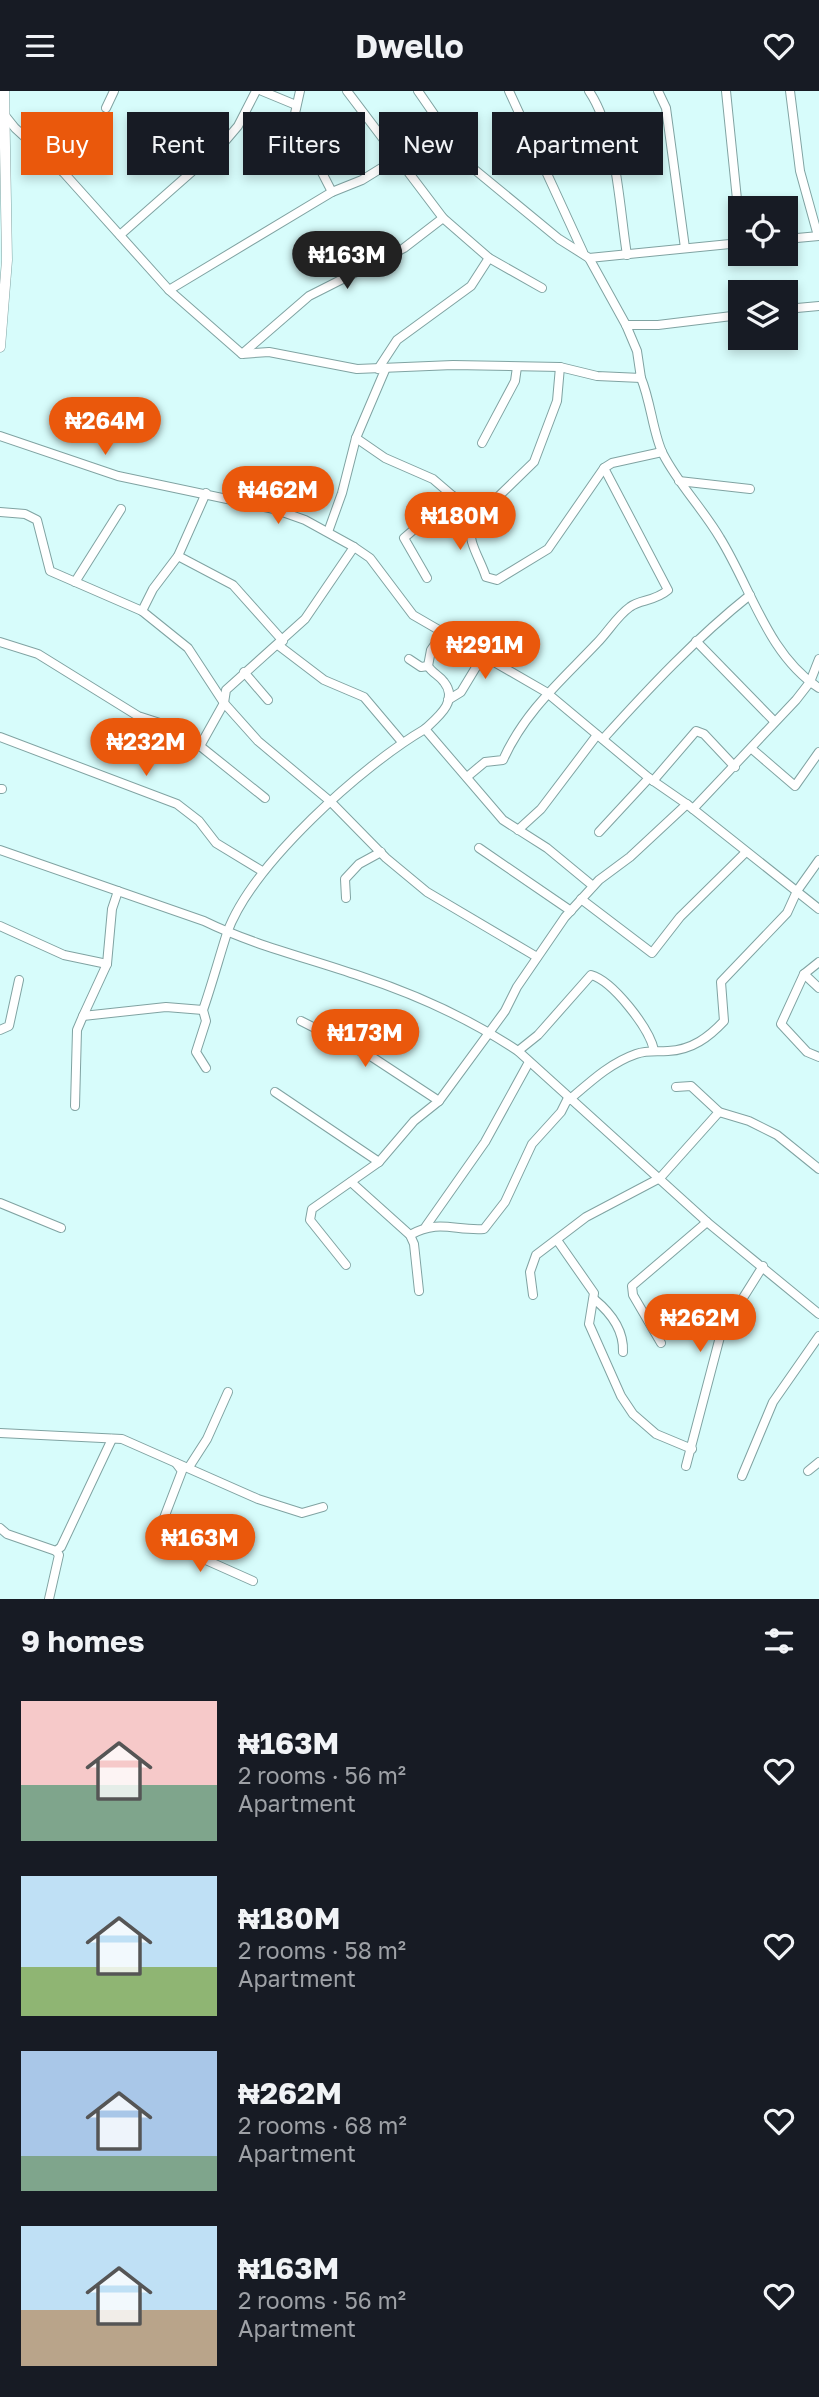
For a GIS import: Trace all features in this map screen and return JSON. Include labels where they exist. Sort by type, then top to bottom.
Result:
[{"type":"main road","points":[[0,347],[8,260],[1,113],[4,91]]},
{"type":"street","points":[[106,108],[114,91]]},
{"type":"street","points":[[120,235],[221,146],[238,126],[256,91]]},
{"type":"street","points":[[262,91],[296,104]]},
{"type":"street","points":[[300,91],[294,118],[332,192]]},
{"type":"street","points":[[347,91],[379,131]]},
{"type":"street","points":[[418,91],[469,165],[559,239],[586,255],[627,255],[728,244]]},
{"type":"street","points":[[509,91],[586,255],[626,325],[637,351],[641,378],[651,402],[662,452],[679,481],[723,541],[789,663],[819,688]]},
{"type":"street","points":[[589,91],[601,110],[607,131],[627,255]]},
{"type":"street","points":[[658,91],[666,108],[685,249]]},
{"type":"street","points":[[726,91],[737,196]]},
{"type":"street","points":[[790,91],[800,170],[818,236],[798,238]]},
{"type":"street","points":[[1,113],[64,173],[169,290],[242,354],[269,352],[357,369],[453,365],[560,367],[597,376],[641,378]]},
{"type":"street","points":[[169,290],[332,192],[362,180],[379,170]]},
{"type":"street","points":[[409,175],[443,218],[489,258],[542,288]]},
{"type":"street","points":[[242,354],[309,296],[404,248],[443,218]]},
{"type":"street","points":[[328,532],[342,493],[356,438],[397,339],[471,286],[489,258]]},
{"type":"street","points":[[798,308],[819,306]]},
{"type":"street","points":[[626,325],[658,325],[728,316]]},
{"type":"street","points":[[481,443],[515,381],[517,367]]},
{"type":"street","points":[[560,367],[556,401],[534,462],[475,515],[469,530],[470,542],[479,555],[486,577],[497,580],[548,549],[604,468],[612,463],[662,452]]},
{"type":"street","points":[[0,436],[118,476],[274,509],[306,520],[354,547],[370,558],[413,615],[546,692],[651,779],[690,806],[819,909]]},
{"type":"street","points":[[356,438],[385,458],[433,479],[475,515]]},
{"type":"street","points":[[467,777],[485,762],[503,759],[513,736],[546,692],[596,645],[631,605],[657,599],[668,590],[604,468]]},
{"type":"street","points":[[679,481],[750,489]]},
{"type":"street","points":[[142,611],[153,589],[178,556],[206,493]]},
{"type":"street","points":[[427,578],[418,568],[404,538],[453,496]]},
{"type":"street","points":[[75,582],[121,509]]},
{"type":"street","points":[[0,512],[33,516],[39,524],[47,568],[142,611],[188,648],[225,703],[258,741],[331,802],[427,893],[537,957]]},
{"type":"street","points":[[200,746],[225,703],[226,690],[305,619],[354,547]]},
{"type":"street","points":[[178,556],[233,585],[280,643],[324,680],[364,697],[402,742]]},
{"type":"street","points":[[518,830],[541,809],[600,737],[670,664],[750,595]]},
{"type":"street","points":[[428,666],[431,650],[442,634]]},
{"type":"street","points":[[696,641],[774,721]]},
{"type":"street","points":[[0,642],[38,654],[128,710],[166,725],[200,746],[265,798]]},
{"type":"street","points":[[448,700],[461,692],[484,655]]},
{"type":"street","points":[[410,659],[421,667],[428,666]]},
{"type":"street","points":[[346,1265],[309,1215],[312,1209],[379,1162],[414,1121],[439,1101],[505,1011],[537,957],[581,899],[593,886],[736,767],[810,682],[819,659]]},
{"type":"street","points":[[428,666],[447,687],[461,692]]},
{"type":"street","points":[[244,672],[268,700]]},
{"type":"street","points":[[206,1067],[196,1052],[206,1021],[203,1010],[228,933],[262,871],[371,765],[425,729],[446,710],[447,687]]},
{"type":"street","points":[[425,729],[503,820],[547,848],[593,886]]},
{"type":"street","points":[[599,832],[696,731],[704,734],[736,767]]},
{"type":"street","points":[[0,737],[177,804],[199,821],[216,843],[262,871]]},
{"type":"street","points":[[752,749],[795,786],[819,752]]},
{"type":"street","points":[[479,848],[571,911]]},
{"type":"street","points":[[0,850],[204,921],[228,933],[363,977],[488,1031],[518,1051],[707,1222],[819,1314]]},
{"type":"street","points":[[346,898],[345,879],[359,864],[381,852]]},
{"type":"street","points":[[581,899],[652,953],[680,917],[746,852]]},
{"type":"street","points":[[426,1226],[484,1230],[520,1176],[532,1144],[561,1112],[568,1099],[620,1061],[654,1050],[670,1052],[700,1044],[724,1021],[721,982],[787,913],[797,891],[819,860]]},
{"type":"street","points":[[75,1107],[77,1030],[107,964],[112,909],[118,891]]},
{"type":"street","points":[[0,926],[64,955],[107,964]]},
{"type":"street","points":[[819,962],[804,974],[781,1024],[807,1052],[819,1057]]},
{"type":"street","points":[[804,974],[819,988]]},
{"type":"street","points":[[518,1051],[538,1035],[591,975],[598,978],[645,1027],[654,1050]]},
{"type":"street","points":[[0,1030],[9,1025],[19,980]]},
{"type":"street","points":[[83,1017],[166,1007],[203,1010]]},
{"type":"street","points":[[301,1021],[363,1051],[439,1101]]},
{"type":"street","points":[[410,1235],[426,1226],[485,1142],[529,1062]]},
{"type":"street","points":[[676,1087],[691,1086],[719,1112],[749,1121],[777,1135],[819,1169]]},
{"type":"street","points":[[275,1092],[379,1162]]},
{"type":"street","points":[[533,1295],[532,1265],[536,1255],[586,1217],[660,1178],[719,1112]]},
{"type":"street","points":[[351,1182],[410,1235],[414,1244],[419,1291]]},
{"type":"street","points":[[0,1203],[61,1228]]},
{"type":"street","points":[[661,1343],[633,1295],[632,1286],[707,1222]]},
{"type":"street","points":[[556,1240],[591,1288],[594,1299],[589,1324],[621,1396],[633,1414],[656,1434],[692,1449]]},
{"type":"street","points":[[686,1466],[720,1333],[763,1266]]},
{"type":"street","points":[[594,1299],[608,1310],[624,1339],[623,1352]]},
{"type":"street","points":[[742,1476],[773,1402],[799,1360],[819,1336]]},
{"type":"street","points":[[189,1467],[207,1439],[228,1392]]},
{"type":"street","points":[[0,1433],[129,1441],[258,1499],[302,1513],[323,1507]]},
{"type":"street","points":[[57,1551],[112,1439]]},
{"type":"street","points":[[808,1471],[819,1462]]},
{"type":"street","points":[[176,1463],[182,1471],[159,1531],[161,1540],[253,1581]]},
{"type":"street","points":[[0,1528],[6,1534],[57,1551]]},
{"type":"street","points":[[49,1599],[59,1555],[57,1551]]}]
